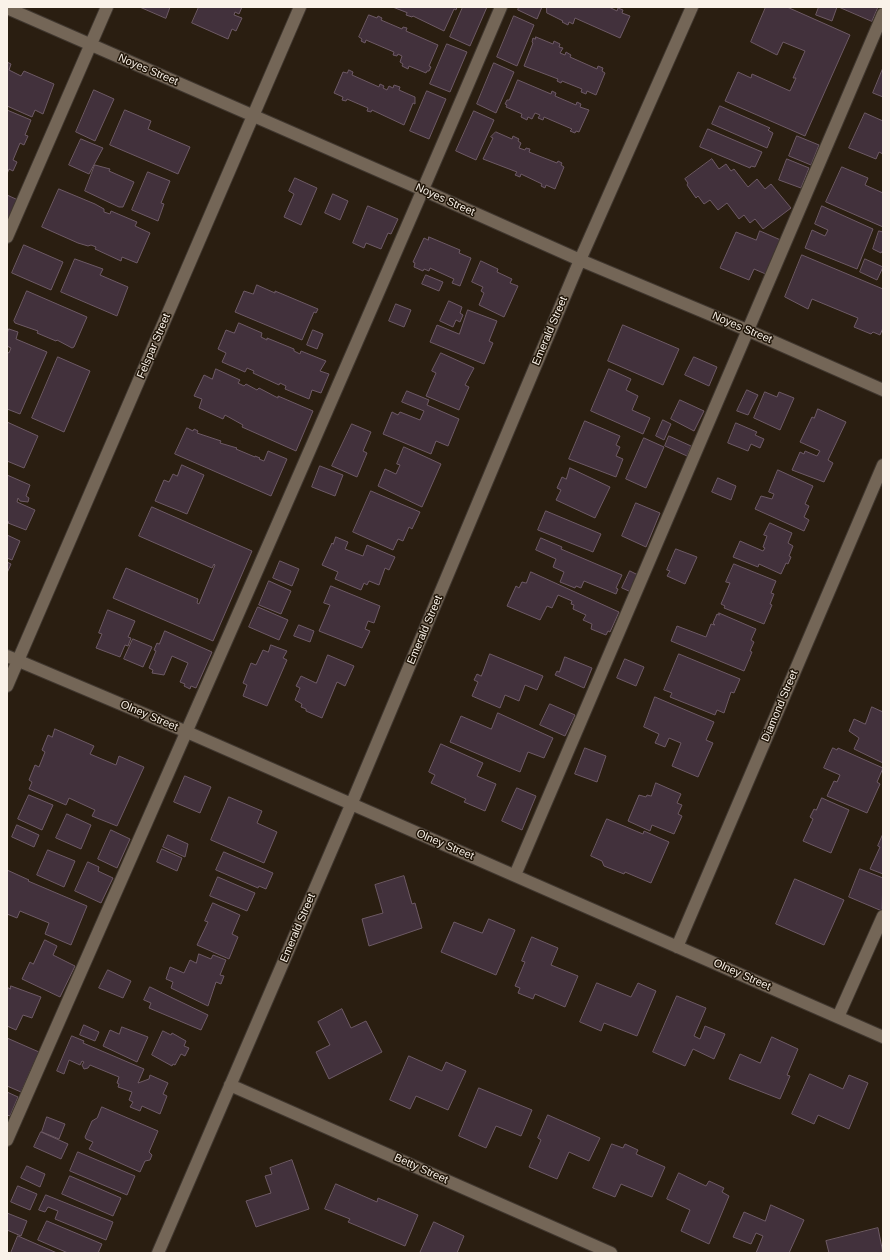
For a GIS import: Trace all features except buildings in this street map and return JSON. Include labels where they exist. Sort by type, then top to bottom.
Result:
[{"type":"street","points":[[7,236],[107,7]]},
{"type":"street","name":"Felspar Street","points":[[7,686],[12,658],[254,116],[300,7]]},
{"type":"street","points":[[7,1140],[187,732],[501,7]]},
{"type":"street","name":"Emerald Street","points":[[158,1253],[351,805],[580,260],[692,7]]},
{"type":"street","name":"Noyes Street","points":[[7,8],[580,260],[747,330],[883,390]]},
{"type":"street","points":[[515,875],[883,14]]},
{"type":"street","name":"Diamond Street","points":[[678,947],[883,465]]},
{"type":"street","name":"Olney Street","points":[[12,658],[187,732],[883,1037]]},
{"type":"street","points":[[838,1017],[883,916]]},
{"type":"street","name":"Betty Street","points":[[230,1085],[611,1253]]}]
